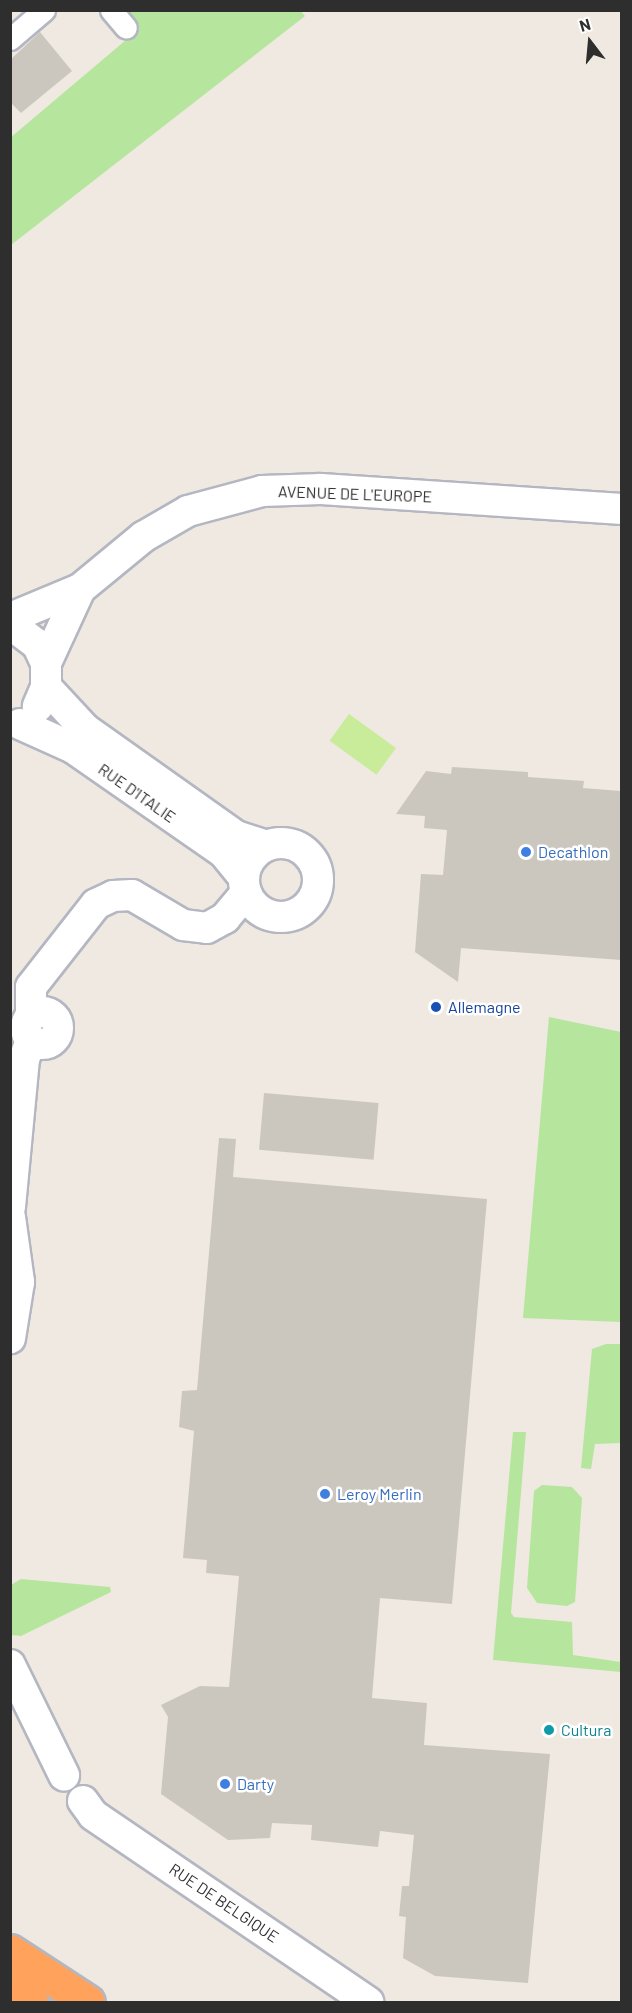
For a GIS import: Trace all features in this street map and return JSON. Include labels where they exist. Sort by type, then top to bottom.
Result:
[{"type":"highway","points":[[10,1951],[88,2002]]},
{"type":"highway","points":[[10,1989],[31,2002]]},
{"type":"street","points":[[10,39],[44,10]]},
{"type":"street","points":[[111,10],[126,28]]},
{"type":"street","name":"AVENUE DE L'EUROPE","points":[[10,618],[80,589],[143,537],[188,511],[262,490],[321,489],[621,509]]},
{"type":"street","name":"AVENUE DE L'EUROPE","points":[[15,726],[32,714],[80,589]]},
{"type":"street","name":"RUE D'ITALIE","points":[[10,624],[37,644],[46,675],[85,729],[236,836],[266,846]]},
{"type":"street","name":"RUE D'ITALIE","points":[[15,726],[73,748],[224,853],[245,885]]},
{"type":"street","points":[[10,1207],[24,1059],[31,1028],[31,987],[96,904],[113,896],[132,895],[183,925],[207,928],[225,918],[245,885],[250,859],[266,846],[287,843],[306,852],[318,870],[317,891],[300,912],[278,917],[265,914],[245,885]]},
{"type":"street","points":[[10,1217],[19,1282],[10,1338]]},
{"type":"street","name":"RUE DE BELGIQUE","points":[[10,1665],[64,1774],[77,1771],[89,1780],[90,1790],[83,1801],[93,1815],[368,2002]]},
{"type":"green space","points":[[300,10],[305,16],[11,245],[10,138],[139,29],[124,11]]},
{"type":"green space","points":[[349,714],[396,748],[377,775],[330,741]]},
{"type":"green space","points":[[549,1017],[621,1032],[621,1322],[523,1318]]},
{"type":"green space","points":[[606,1344],[621,1344],[621,1443],[595,1444],[591,1469],[581,1468],[592,1349]]},
{"type":"green space","points":[[513,1432],[526,1432],[511,1613],[514,1617],[572,1622],[573,1655],[621,1662],[621,1672],[493,1660]]},
{"type":"green space","points":[[542,1485],[572,1487],[582,1498],[575,1602],[567,1606],[537,1603],[527,1588],[534,1491]]},
{"type":"green space","points":[[21,1579],[110,1587],[111,1592],[21,1636],[11,1635],[11,1585]]},
{"type":"building","points":[[40,32],[72,71],[21,113],[10,102],[10,60]]},
{"type":"building","name":"Decathlon","points":[[452,767],[528,772],[528,777],[584,781],[583,788],[621,791],[621,960],[461,948],[458,982],[415,952],[421,874],[443,875],[447,830],[424,828],[425,816],[396,814],[426,771],[451,774]]},
{"type":"building","points":[[264,1093],[379,1103],[374,1160],[259,1150]]},
{"type":"building","name":"Leroy Merlin","points":[[219,1138],[236,1139],[233,1177],[487,1199],[452,1604],[380,1598],[372,1698],[427,1703],[424,1745],[550,1754],[528,1983],[435,1976],[403,1958],[406,1917],[399,1916],[402,1886],[409,1886],[414,1835],[380,1831],[378,1847],[311,1840],[312,1825],[272,1823],[270,1838],[228,1840],[161,1794],[168,1717],[161,1705],[200,1686],[229,1687],[239,1576],[206,1573],[207,1560],[183,1558],[194,1431],[179,1427],[182,1391],[197,1390]]},
{"type":"place","name":"Decathlon","points":[[526,852]]},
{"type":"place","name":"Allemagne","points":[[436,1007]]},
{"type":"place","name":"Leroy Merlin","points":[[325,1494]]},
{"type":"place","name":"Cultura","points":[[549,1730]]},
{"type":"place","name":"Darty","points":[[225,1784]]}]
